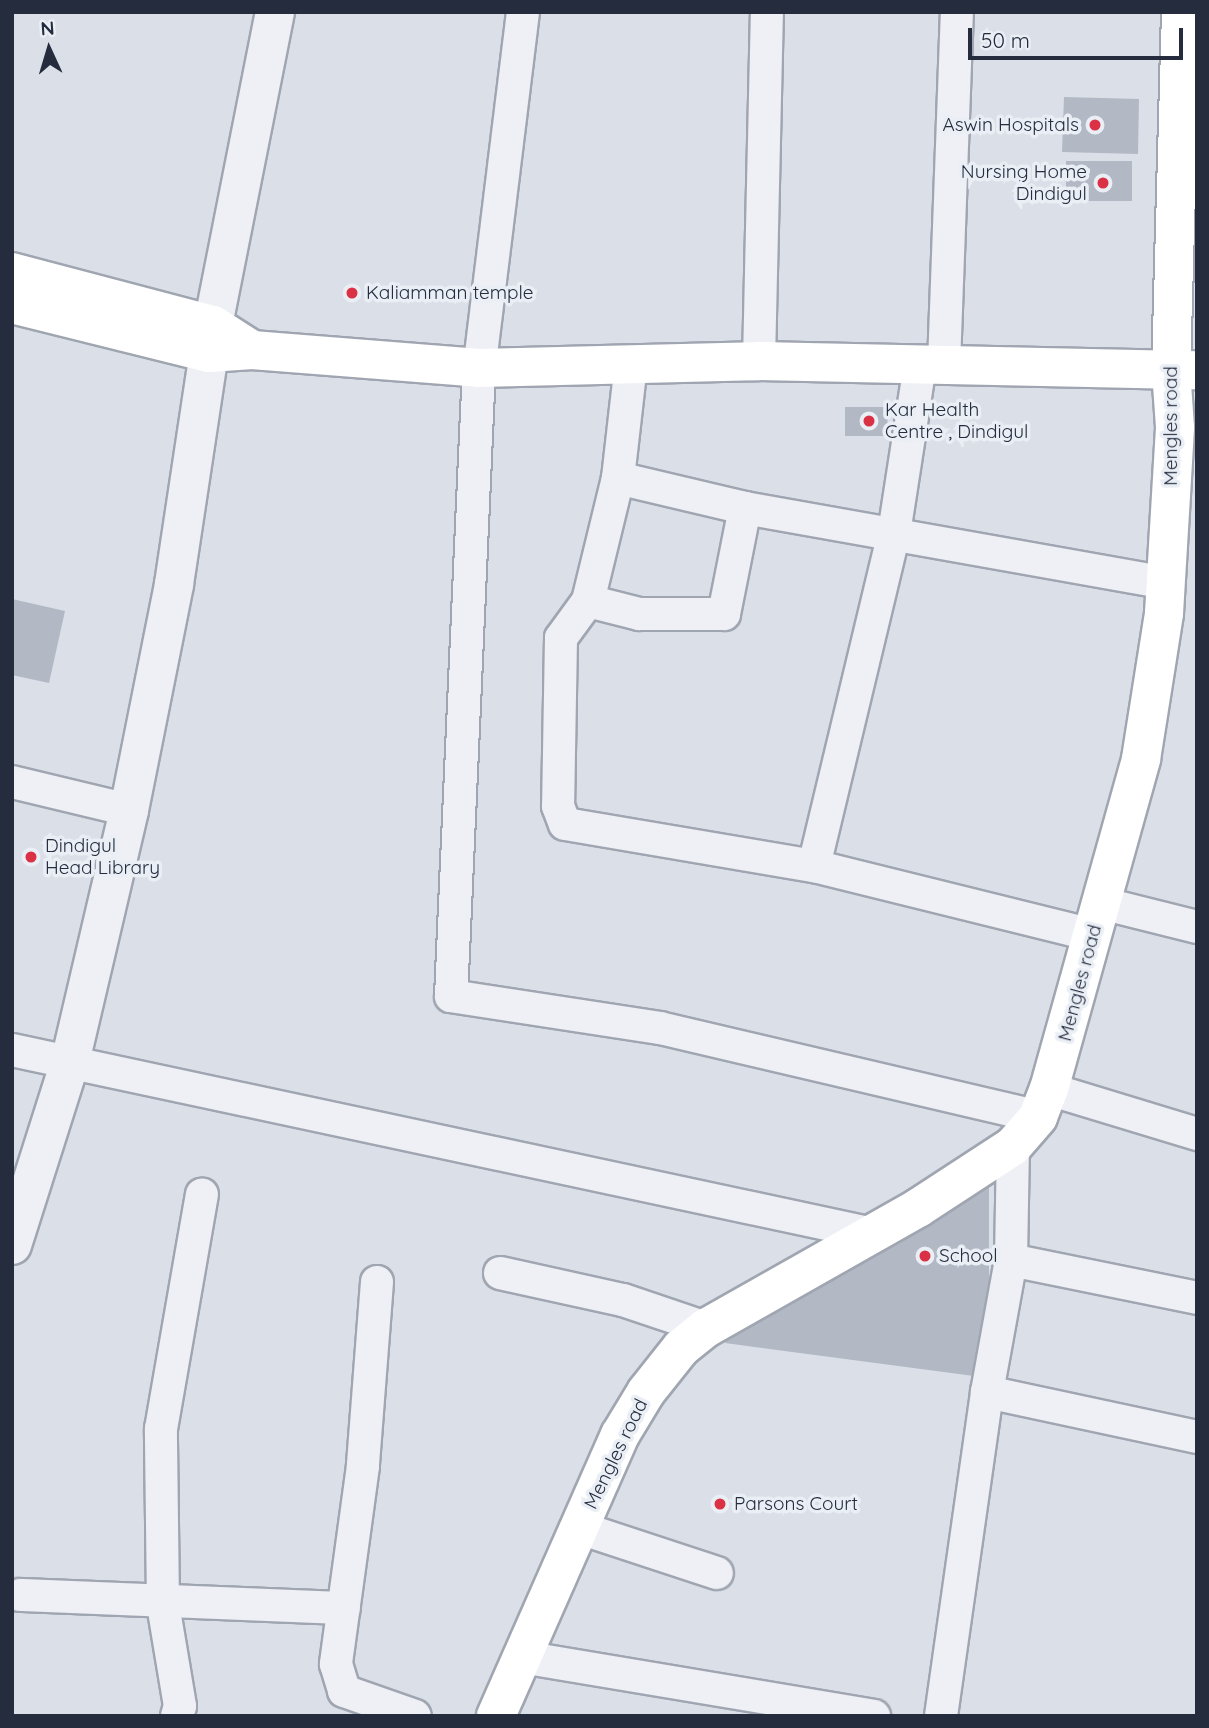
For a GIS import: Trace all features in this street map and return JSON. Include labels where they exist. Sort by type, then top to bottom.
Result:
[{"type":"main road","name":"Mengles road","points":[[496,1716],[621,1435],[646,1392],[681,1348],[706,1328],[873,1234],[1013,1146],[1043,1103],[1141,760],[1166,583],[1175,427],[1184,370],[1181,12]]},
{"type":"main road","points":[[12,272],[211,339],[252,350],[479,368],[760,361],[1184,370]]},
{"type":"main road","points":[[12,304],[211,339]]},
{"type":"street","points":[[12,1245],[70,1062],[129,810],[174,584],[211,339],[275,12]]},
{"type":"street","points":[[523,12],[479,368],[451,996],[660,1028],[1197,1134]]},
{"type":"street","points":[[760,361],[767,12]]},
{"type":"street","points":[[814,866],[932,364],[957,12]]},
{"type":"street","points":[[631,364],[618,478],[588,601],[561,638],[558,806],[565,824],[814,866],[1096,919],[1197,927]]},
{"type":"street","points":[[618,478],[745,509],[894,533],[1166,583]]},
{"type":"street","points":[[588,601],[639,614],[724,614],[745,509]]},
{"type":"street","points":[[12,782],[129,810]]},
{"type":"street","points":[[12,1050],[873,1234]]},
{"type":"street","points":[[941,1716],[987,1392],[1011,1260],[1013,1146]]},
{"type":"street","points":[[177,1716],[180,1706],[163,1604],[161,1429],[202,1195]]},
{"type":"street","points":[[1011,1260],[1197,1298]]},
{"type":"street","points":[[499,1273],[623,1300],[706,1328]]},
{"type":"street","points":[[377,1282],[363,1466],[336,1664],[344,1691],[415,1716]]},
{"type":"street","points":[[987,1392],[1197,1437]]},
{"type":"street","points":[[580,1528],[717,1573]]},
{"type":"street","points":[[20,1595],[163,1604],[344,1608]]},
{"type":"street","points":[[522,1657],[874,1716]]},
{"type":"building","points":[[1064,97],[1139,99],[1138,154],[1062,152]]},
{"type":"building","points":[[1066,161],[1132,161],[1132,201],[1066,201]]},
{"type":"building","points":[[845,407],[887,407],[888,436],[845,436]]},
{"type":"building","points":[[12,599],[65,611],[49,683],[12,675]]},
{"type":"building","name":"School","points":[[989,1183],[989,1378],[725,1343],[735,1329]]},
{"type":"place","name":"Aswin Hospitals","points":[[1095,125]]},
{"type":"place","name":"Nursing Home Dindigul","points":[[1103,183]]},
{"type":"place","name":"Kaliamman temple","points":[[352,293]]},
{"type":"place","name":"Kar Health Centre , Dindigul","points":[[869,421]]},
{"type":"place","name":"Dindigul Head Library","points":[[31,857]]},
{"type":"place","name":"School","points":[[925,1256]]},
{"type":"place","name":"Parsons Court","points":[[720,1504]]}]
